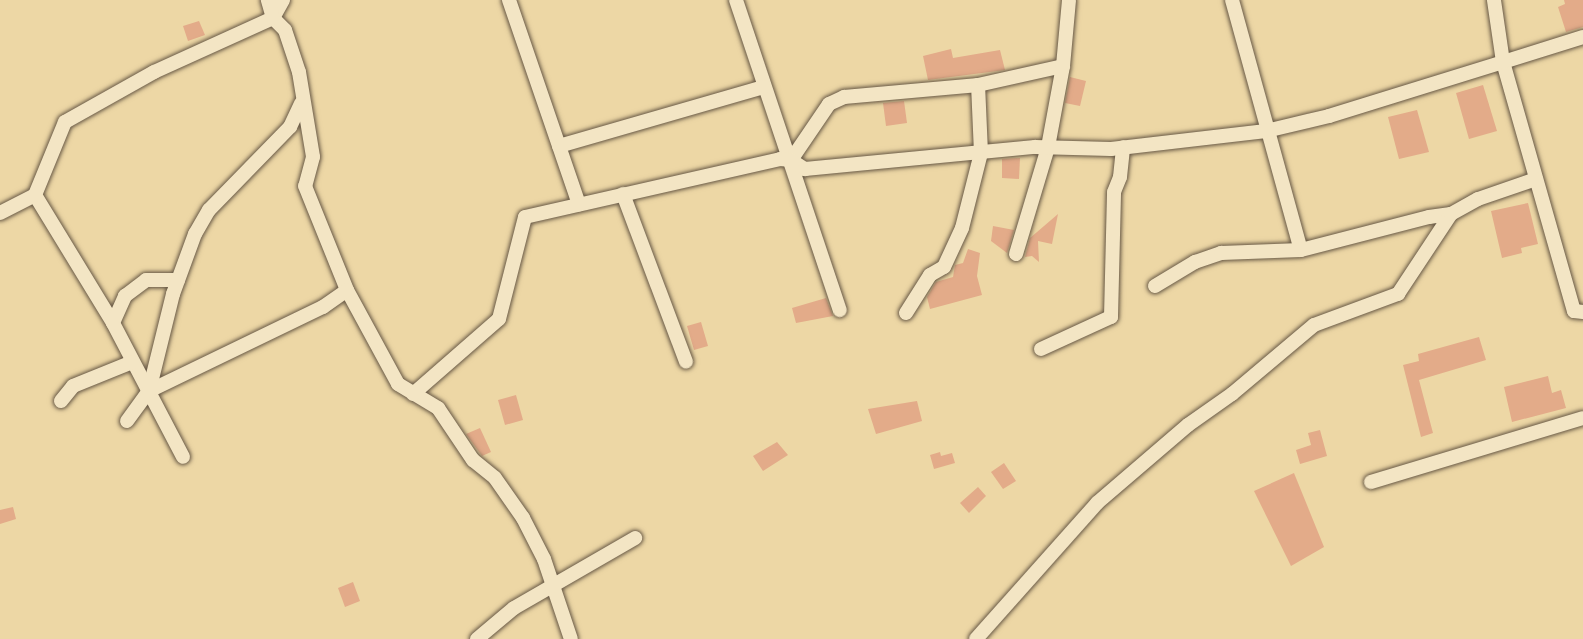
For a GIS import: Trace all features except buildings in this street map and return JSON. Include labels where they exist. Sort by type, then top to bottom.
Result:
[{"type":"street","points":[[268,0],[273,18],[285,30],[295,62],[313,157],[305,186],[347,290],[398,384],[438,408],[473,460],[500,486],[523,518],[554,586],[571,639]]},
{"type":"street","points":[[0,213],[34,195],[65,122],[154,72],[273,18],[283,0]]},
{"type":"street","points":[[509,0],[579,204]]},
{"type":"street","points":[[736,0],[764,87],[791,160],[805,212],[840,310]]},
{"type":"street","points":[[1016,254],[1048,147],[1063,66],[1069,0]]},
{"type":"street","points":[[1232,0],[1266,131],[1301,250]]},
{"type":"street","points":[[1494,0],[1503,62],[1536,179],[1574,311],[1583,312]]},
{"type":"street","points":[[413,394],[499,319],[525,217],[623,194],[791,160],[805,169],[1048,147],[1123,147],[1266,131],[1329,117],[1583,36]]},
{"type":"street","points":[[791,160],[829,104],[844,97],[978,85],[1063,66]]},
{"type":"street","points":[[906,313],[930,275],[945,267],[962,228],[981,153],[978,85]]},
{"type":"street","points":[[559,146],[764,87]]},
{"type":"street","points":[[128,421],[149,391],[178,280],[209,210],[268,154],[290,127],[301,103]]},
{"type":"street","points":[[1041,349],[1111,317],[1114,192],[1120,177],[1123,147]]},
{"type":"street","points":[[1155,285],[1195,262],[1221,253],[1301,250],[1429,217],[1451,214],[1478,199],[1536,179]]},
{"type":"street","points":[[623,194],[686,362]]},
{"type":"street","points":[[34,195],[113,323],[183,458]]},
{"type":"street","points":[[976,639],[1097,503],[1188,425],[1232,394],[1314,325],[1398,294],[1451,214]]},
{"type":"street","points":[[113,323],[125,296],[146,280],[178,280]]},
{"type":"street","points":[[149,391],[324,307],[347,290]]},
{"type":"street","points":[[61,401],[73,386],[132,362]]},
{"type":"street","points":[[1371,482],[1583,418]]},
{"type":"street","points":[[477,639],[514,608],[635,538]]}]
